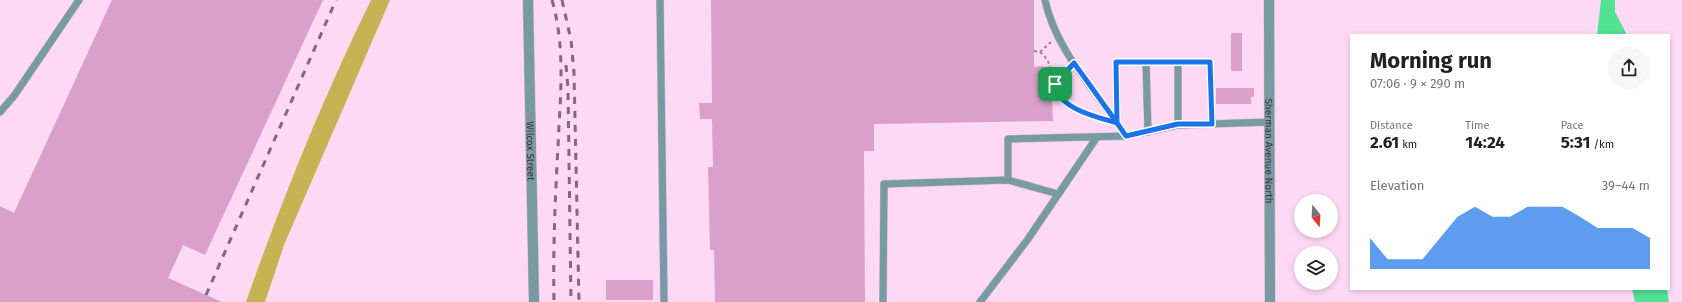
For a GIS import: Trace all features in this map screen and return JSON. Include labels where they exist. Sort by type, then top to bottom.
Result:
[{"type":"street","name":"Wilcox Street","points":[[528,0],[534,302]]},
{"type":"street","name":"Sherman Avenue North","points":[[1269,0],[1270,302]]},
{"type":"lane","points":[[0,112],[14,96],[79,0]]},
{"type":"lane","points":[[660,0],[664,302]]},
{"type":"lane","points":[[1045,0],[1050,19],[1058,37],[1074,63],[1126,136]]},
{"type":"lane","points":[[1117,123],[1116,62],[1210,62],[1212,124]]},
{"type":"lane","points":[[1146,62],[1148,132]]},
{"type":"lane","points":[[1178,62],[1178,124]]},
{"type":"lane","points":[[1008,180],[1008,139],[1097,138],[1126,136],[1178,124],[1270,122]]},
{"type":"lane","points":[[980,302],[1028,239],[1097,138]]},
{"type":"lane","points":[[883,302],[884,184],[1008,180],[1058,194]]},
{"type":"path","points":[[1040,52],[1058,37]]},
{"type":"path","points":[[1034,51],[1040,52],[1050,63],[1059,95],[1076,109],[1084,113],[1117,123]]},
{"type":"path","points":[[1047,92],[1074,63]]},
{"type":"shaded area","points":[[371,0],[390,0],[284,245],[265,302],[246,302],[304,149],[336,74]]},
{"type":"shaded area","points":[[1601,0],[1615,0],[1615,12],[1626,34],[1597,34]]},
{"type":"shaded area","points":[[1632,290],[1667,290],[1669,302],[1635,302]]},
{"type":"building","points":[[112,0],[323,0],[205,255],[183,245],[168,278],[222,302],[0,302],[0,206],[14,213]]},
{"type":"building","points":[[711,0],[1034,0],[1034,67],[1043,66],[1043,88],[1052,98],[1053,121],[874,124],[874,151],[864,151],[865,302],[715,302],[714,250],[710,250],[708,167],[713,167],[712,119],[700,119],[699,103],[712,103]]},
{"type":"building","points":[[1231,33],[1242,33],[1242,71],[1231,71]]},
{"type":"building","points":[[1216,88],[1254,88],[1254,97],[1251,97],[1251,104],[1216,104]]},
{"type":"building","points":[[606,280],[653,280],[653,300],[606,300]]},
{"type":"railway","points":[[206,295],[336,0]]},
{"type":"railway","points":[[552,0],[561,55],[561,92],[554,224],[554,302]]},
{"type":"railway","points":[[562,0],[571,40],[574,73],[579,302]]},
{"type":"railway","points":[[566,65],[568,89],[571,302]]},
{"type":"route","points":[[1055,84],[1056,91],[1062,99],[1084,113],[1117,123],[1126,136],[1178,124],[1212,124],[1210,62],[1116,62],[1117,123],[1074,63],[1055,84]]}]
